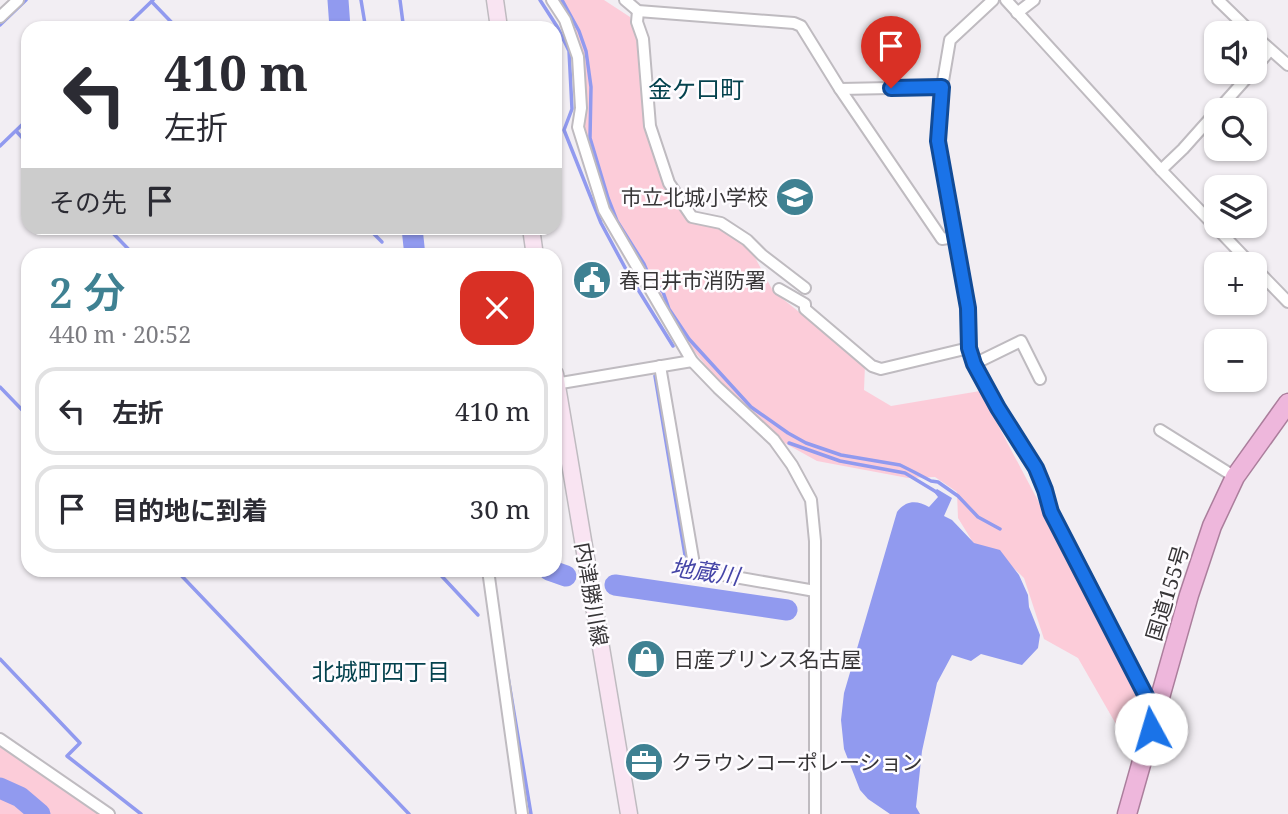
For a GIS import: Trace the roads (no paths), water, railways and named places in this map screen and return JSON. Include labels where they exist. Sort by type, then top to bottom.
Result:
[{"type":"highway","name":"国道155号","points":[[1128,814],[1212,526],[1235,477],[1288,402]]},
{"type":"main road","points":[[495,0],[498,21]]},
{"type":"main road","name":"内津勝川線","points":[[562,421],[629,814]]},
{"type":"street","points":[[0,18],[18,0]]},
{"type":"street","points":[[552,0],[565,20],[578,57],[581,108],[578,127],[604,210],[692,361],[774,440],[792,465],[810,500],[815,541],[816,591],[815,814]]},
{"type":"street","points":[[625,0],[638,11],[794,23],[801,26],[839,89],[942,239],[954,237]]},
{"type":"street","points":[[993,0],[950,40],[942,87],[938,141],[968,308],[969,348],[974,364],[998,408],[1036,468],[1051,512],[1147,698],[1157,708]]},
{"type":"street","points":[[1006,0],[1240,252]]},
{"type":"street","points":[[1017,13],[1034,0]]},
{"type":"street","points":[[1219,0],[1241,21]]},
{"type":"street","points":[[638,11],[637,22],[643,39],[650,126],[669,183],[692,217],[721,223],[747,240],[805,288]]},
{"type":"street","points":[[1267,47],[1288,65]]},
{"type":"street","points":[[1267,54],[1270,50]]},
{"type":"street","points":[[1228,98],[1241,84]]},
{"type":"street","points":[[839,89],[942,87]]},
{"type":"street","points":[[1161,170],[1204,126]]},
{"type":"street","points":[[1267,280],[1288,302]]},
{"type":"street","points":[[779,289],[805,303],[805,309],[872,366],[881,369],[969,348]]},
{"type":"street","points":[[974,364],[1021,341],[1040,379]]},
{"type":"street","points":[[562,379],[692,361]]},
{"type":"street","points":[[660,366],[695,570],[816,591]]},
{"type":"street","points":[[1160,430],[1235,477]]},
{"type":"street","points":[[489,577],[522,814]]},
{"type":"street","points":[[0,739],[109,814]]},
{"type":"water","points":[[937,489],[952,498],[944,516],[952,520],[974,543],[1000,550],[1019,575],[1040,635],[1038,648],[1022,665],[981,654],[971,661],[952,655],[937,683],[922,751],[916,807],[920,814],[890,814],[860,790],[844,749],[841,720],[844,693],[897,512],[912,502],[929,507],[938,497],[934,492]]},
{"type":"waterway","points":[[0,25],[26,0]]},
{"type":"waterway","points":[[131,21],[153,0]]},
{"type":"waterway","points":[[338,0],[340,21]]},
{"type":"waterway","points":[[361,0],[364,21]]},
{"type":"waterway","points":[[400,0],[403,21]]},
{"type":"waterway","points":[[540,0],[554,21]]},
{"type":"waterway","points":[[562,0],[579,31],[586,51],[591,87],[590,138],[608,198],[617,221],[649,276],[663,292],[669,309],[689,339],[751,407],[788,433],[806,443],[841,455],[900,465],[938,482],[958,496],[978,517],[1000,529]]},
{"type":"waterway","points":[[152,2],[170,21]]},
{"type":"waterway","points":[[562,36],[569,51],[572,109],[564,130],[601,223],[629,275],[673,346]]},
{"type":"waterway","points":[[0,146],[21,126]]},
{"type":"waterway","points":[[16,131],[21,136]]},
{"type":"waterway","points":[[115,235],[127,248]]},
{"type":"waterway","points":[[375,235],[382,242]]},
{"type":"waterway","points":[[413,235],[414,248]]},
{"type":"waterway","points":[[655,376],[686,561]]},
{"type":"waterway","points":[[0,387],[21,409]]},
{"type":"waterway","points":[[789,443],[840,461],[905,473],[938,493]]},
{"type":"waterway","name":"地蔵川","points":[[562,575],[566,576]]},
{"type":"waterway","points":[[183,577],[409,814]]},
{"type":"waterway","points":[[443,577],[478,615]]},
{"type":"waterway","name":"地蔵川","points":[[615,585],[787,610]]},
{"type":"waterway","points":[[0,659],[80,743],[67,756],[141,814]]},
{"type":"waterway","points":[[507,671],[531,814]]},
{"type":"waterway","points":[[0,788],[20,797],[40,814]]},
{"type":"place","name":"市立北城小学校","points":[[795,197]]},
{"type":"place","name":"春日井市消防署","points":[[592,280]]},
{"type":"place","name":"日産プリンス名古屋","points":[[646,659]]},
{"type":"place","name":"クラウンコーポレーション","points":[[644,762]]},
{"type":"district","name":"金ケ口町","points":[[696,88]]},
{"type":"district","name":"北城町四丁目","points":[[381,671]]}]
